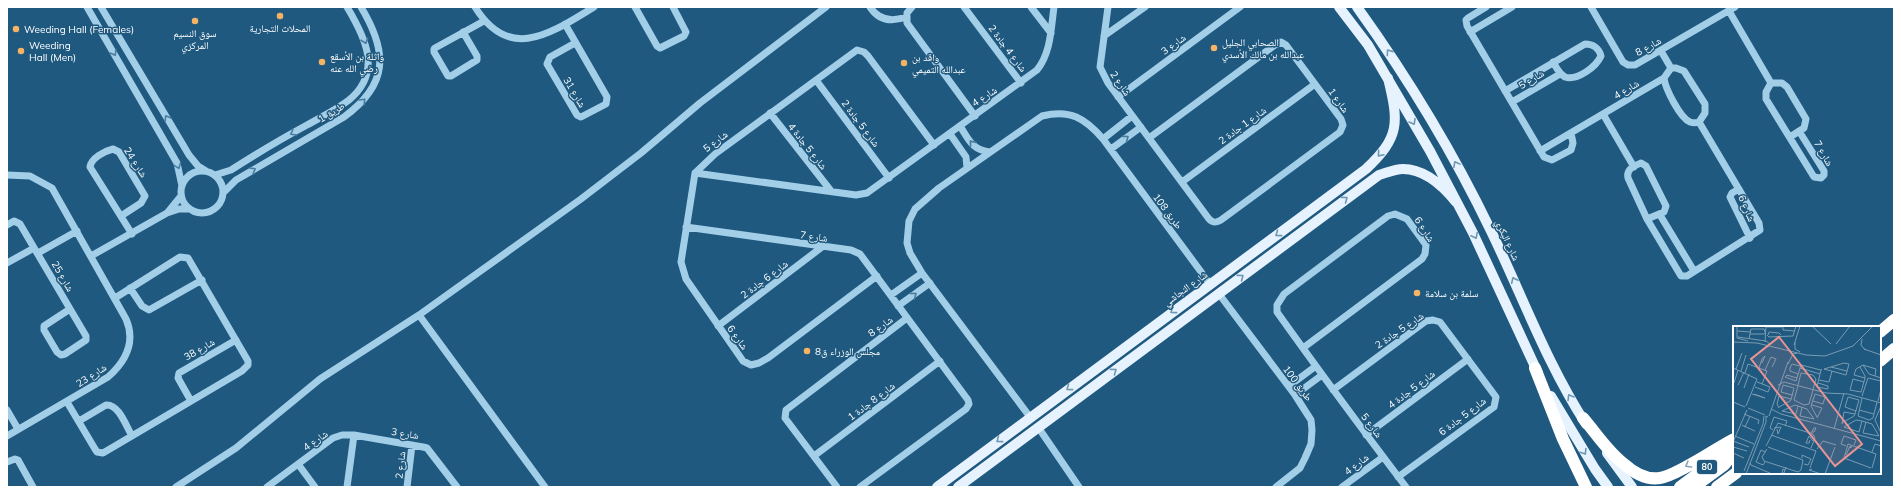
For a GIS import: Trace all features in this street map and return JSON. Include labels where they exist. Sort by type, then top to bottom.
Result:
[{"type":"highway","points":[[1881,331],[1894,320]]},
{"type":"highway","points":[[1881,360],[1894,349]]},
{"type":"highway","points":[[1535,368],[1563,439],[1586,487]]},
{"type":"highway","points":[[1582,418],[1623,464],[1635,472],[1652,478],[1660,478],[1673,474],[1733,439]]},
{"type":"highway","name":"80","points":[[1680,487],[1733,448]]},
{"type":"highway","points":[[1693,487],[1724,465],[1733,454]]},
{"type":"highway","name":"80","points":[[1717,487],[1735,474]]},
{"type":"highway","points":[[1724,487],[1740,474]]},
{"type":"main road","points":[[1339,7],[1368,45],[1430,150],[1456,202],[1474,233],[1535,368],[1563,418],[1608,487]]},
{"type":"main road","name":"شارع البكري","points":[[1357,7],[1402,70],[1442,138],[1490,229],[1556,371],[1582,418],[1632,487]]},
{"type":"main road","name":"شارع النجاشي","points":[[937,487],[1366,169],[1383,153],[1394,130],[1395,106],[1388,78]]},
{"type":"main road","points":[[950,477],[950,484],[959,487],[1378,175],[1404,169],[1427,176],[1447,190],[1456,202]]},
{"type":"main road","points":[[1300,217],[1307,219],[1307,228]]},
{"type":"main road","points":[[1523,339],[1532,347],[1544,373],[1547,374],[1556,371]]},
{"type":"street","points":[[87,7],[177,163],[182,186],[181,196],[183,201],[190,209],[196,212],[208,212],[218,205],[223,193],[220,180],[215,175],[198,166],[189,155],[101,7]]},
{"type":"street","name":"طريق 1","points":[[215,175],[231,170],[338,107],[357,92],[364,83],[368,55],[364,39],[347,7]]},
{"type":"street","name":"طريق 1","points":[[223,193],[236,180],[344,117],[355,109],[369,94],[378,74],[380,55],[374,34],[361,7]]},
{"type":"street","points":[[476,7],[484,20],[496,32],[508,37],[521,39],[543,35],[594,7]]},
{"type":"street","points":[[635,7],[657,46],[660,48],[684,36],[686,32],[673,7]]},
{"type":"street","points":[[176,487],[236,448],[320,379],[419,315],[581,199],[641,153],[725,83],[826,7]]},
{"type":"street","points":[[870,7],[880,17],[894,21],[906,17],[912,7]]},
{"type":"street","name":"شارع 4 جادة 2","points":[[964,7],[1021,83]]},
{"type":"street","points":[[1032,7],[1051,33]]},
{"type":"street","name":"شارع 4","points":[[906,17],[907,23],[975,116],[1021,83],[1042,64],[1047,53],[1054,7]]},
{"type":"street","name":"شارع 2","points":[[1108,7],[1100,67],[1102,74],[1149,138]]},
{"type":"street","points":[[1104,36],[1145,7]]},
{"type":"street","name":"شارع 3","points":[[1118,97],[1240,7]]},
{"type":"street","points":[[1486,7],[1466,20],[1470,32],[1544,157],[1552,160],[1566,153],[1573,146],[1573,138],[1571,133]]},
{"type":"street","name":"شارع 8","points":[[1591,7],[1623,62],[1628,65],[1640,63],[1732,9]]},
{"type":"street","points":[[1470,32],[1509,8]]},
{"type":"street","points":[[1732,9],[1771,83],[1782,83],[1787,87],[1806,119],[1806,125],[1790,137]]},
{"type":"street","points":[[464,32],[477,56],[477,60],[451,76],[448,76],[434,52],[434,49],[484,20]]},
{"type":"street","name":"شارع 31","points":[[565,24],[608,101],[606,104],[581,117],[577,115],[547,64],[550,57],[575,43]]},
{"type":"street","name":"شارع 1","points":[[1281,42],[1286,45],[1315,84],[1341,120],[1343,125],[1340,132],[1217,222],[1212,221],[1149,138],[1281,42]]},
{"type":"street","name":"شارع 5","points":[[1505,91],[1553,62],[1585,44],[1592,45],[1600,52],[1601,56],[1594,66],[1574,77],[1566,77],[1560,74],[1553,62]]},
{"type":"street","name":"شارع 5","points":[[1600,52],[1612,44]]},
{"type":"street","name":"شارع 5","points":[[695,173],[714,154],[857,50],[864,52],[873,62],[934,145]]},
{"type":"street","points":[[1661,51],[1671,68],[1684,71],[1705,104],[1705,113],[1699,122],[1689,122],[1683,116],[1666,87],[1664,78]]},
{"type":"street","name":"شارع 4","points":[[1540,151],[1664,78],[1671,68]]},
{"type":"street","name":"شارع 5","points":[[1512,102],[1560,74]]},
{"type":"street","name":"شارع 5 جادة 2","points":[[816,80],[889,178]]},
{"type":"street","name":"شارع 7","points":[[1771,83],[1766,92],[1766,99],[1814,177],[1821,178],[1824,175],[1824,171],[1800,131]]},
{"type":"street","name":"شارع 1 جادة 2","points":[[1182,182],[1315,84]]},
{"type":"street","name":"شارع 5 جادة 4","points":[[770,113],[831,191]]},
{"type":"street","name":"طريق 108","points":[[1030,417],[922,273],[910,253],[908,243],[909,221],[915,209],[967,168],[1042,116],[1053,113],[1065,113],[1086,121],[1103,138],[1210,284]]},
{"type":"street","points":[[1603,114],[1634,167]]},
{"type":"street","points":[[695,173],[856,195],[867,193],[975,116]]},
{"type":"street","points":[[1103,138],[1132,116]]},
{"type":"street","name":"شارع 6","points":[[1699,122],[1739,189],[1760,227],[1758,233],[1750,238],[1731,199],[1732,193],[1739,189]]},
{"type":"street","points":[[960,126],[976,148],[980,151],[990,152]]},
{"type":"street","points":[[1111,149],[1140,127]]},
{"type":"street","points":[[950,134],[966,157],[967,168]]},
{"type":"street","name":"شارع 24","points":[[120,216],[141,203],[145,196],[119,152],[113,149],[94,159],[90,163],[90,167],[120,216],[132,234]]},
{"type":"street","points":[[1648,219],[1660,215],[1665,211],[1666,206],[1646,166],[1641,164],[1629,171],[1628,175],[1648,219],[1679,274],[1683,277],[1750,238]]},
{"type":"street","points":[[182,186],[189,176],[200,171],[206,171]]},
{"type":"street","name":"شارع 6","points":[[695,173],[681,262],[682,270],[686,279],[743,361],[751,365],[759,363],[877,276]]},
{"type":"street","name":"شارع 23","points":[[7,175],[30,176],[52,188],[115,298],[129,326],[130,344],[126,358],[119,368],[108,377],[68,402],[7,436]]},
{"type":"street","points":[[167,213],[181,196]]},
{"type":"street","points":[[91,256],[167,213],[179,209],[190,209]]},
{"type":"street","name":"شارع 6","points":[[1396,214],[1407,219],[1426,245],[1425,254],[1422,259],[1303,348],[1277,312],[1277,305],[1284,294],[1388,216],[1396,214]]},
{"type":"street","points":[[1660,215],[1694,271]]},
{"type":"street","name":"شارع 25","points":[[7,224],[14,221],[18,222],[36,251],[86,336],[86,340],[65,354],[61,355],[57,352],[44,330],[44,326],[70,309]]},
{"type":"street","name":"شارع 7","points":[[686,228],[851,250],[860,254],[907,318]]},
{"type":"street","points":[[7,263],[77,231]]},
{"type":"street","name":"شارع 6 جادة 2","points":[[718,326],[822,247]]},
{"type":"street","points":[[68,402],[95,449],[100,453],[107,451],[248,366],[248,361],[202,280],[190,261],[184,257],[180,257],[115,298]]},
{"type":"street","points":[[891,295],[922,273]]},
{"type":"street","points":[[130,288],[142,306],[149,310],[202,280]]},
{"type":"street","points":[[898,306],[930,283]]},
{"type":"street","name":"طريق 100","points":[[1219,294],[1289,386],[1311,420],[1311,444],[1300,468],[1276,487]]},
{"type":"street","points":[[419,315],[545,487]]},
{"type":"street","name":"شارع 8","points":[[837,487],[785,418],[786,410],[907,318],[940,361],[968,400],[969,404],[966,409],[860,487]]},
{"type":"street","name":"شارع 5 جادة 2","points":[[1333,390],[1426,321],[1433,320],[1440,322],[1468,359]]},
{"type":"street","name":"شارع 38","points":[[191,401],[178,378],[179,373],[236,340]]},
{"type":"street","name":"شارع 5","points":[[1303,348],[1406,487]]},
{"type":"street","name":"شارع 5 جادة 4","points":[[1366,435],[1468,359]]},
{"type":"street","name":"شارع 5 جادة 6","points":[[1398,477],[1494,407],[1496,397],[1468,359]]},
{"type":"street","name":"شارع 8 جادة 1","points":[[814,456],[940,361]]},
{"type":"street","points":[[1289,386],[1316,366]]},
{"type":"street","points":[[1295,395],[1322,375]]},
{"type":"street","points":[[79,421],[106,405],[111,404],[116,408],[132,436]]},
{"type":"street","points":[[7,410],[18,429]]},
{"type":"street","points":[[1038,427],[1079,487]]},
{"type":"street","name":"شارع 4","points":[[267,487],[333,438],[342,435],[354,435]]},
{"type":"street","points":[[347,487],[354,435]]},
{"type":"street","name":"شارع 3","points":[[354,435],[427,448],[457,487]]},
{"type":"street","name":"شارع 2","points":[[407,487],[412,445]]},
{"type":"street","name":"شارع 4","points":[[1342,487],[1383,456]]},
{"type":"street","points":[[7,462],[12,459],[18,460],[33,487]]},
{"type":"street","points":[[298,464],[315,487]]},
{"type":"place","name":"المحلات التجارية","points":[[280,16]]},
{"type":"place","name":"سوق النسيم المركزي","points":[[195,21]]},
{"type":"place","name":"Weeding Hall (Females)","points":[[16,29]]},
{"type":"place","name":"الصحابي الجليل عبدالله بن مالك الأسدي","points":[[1214,48]]},
{"type":"place","name":"Weeding Hall (Men)","points":[[21,51]]},
{"type":"place","name":"واثلة بن الأسقع رضي الله عنه","points":[[322,62]]},
{"type":"place","name":"واقد بن عبدالله التميمي","points":[[904,63]]},
{"type":"place","name":"سلمة بن سلامة","points":[[1417,293]]},
{"type":"place","name":"مجلس الوزراء ق8","points":[[807,351]]}]
